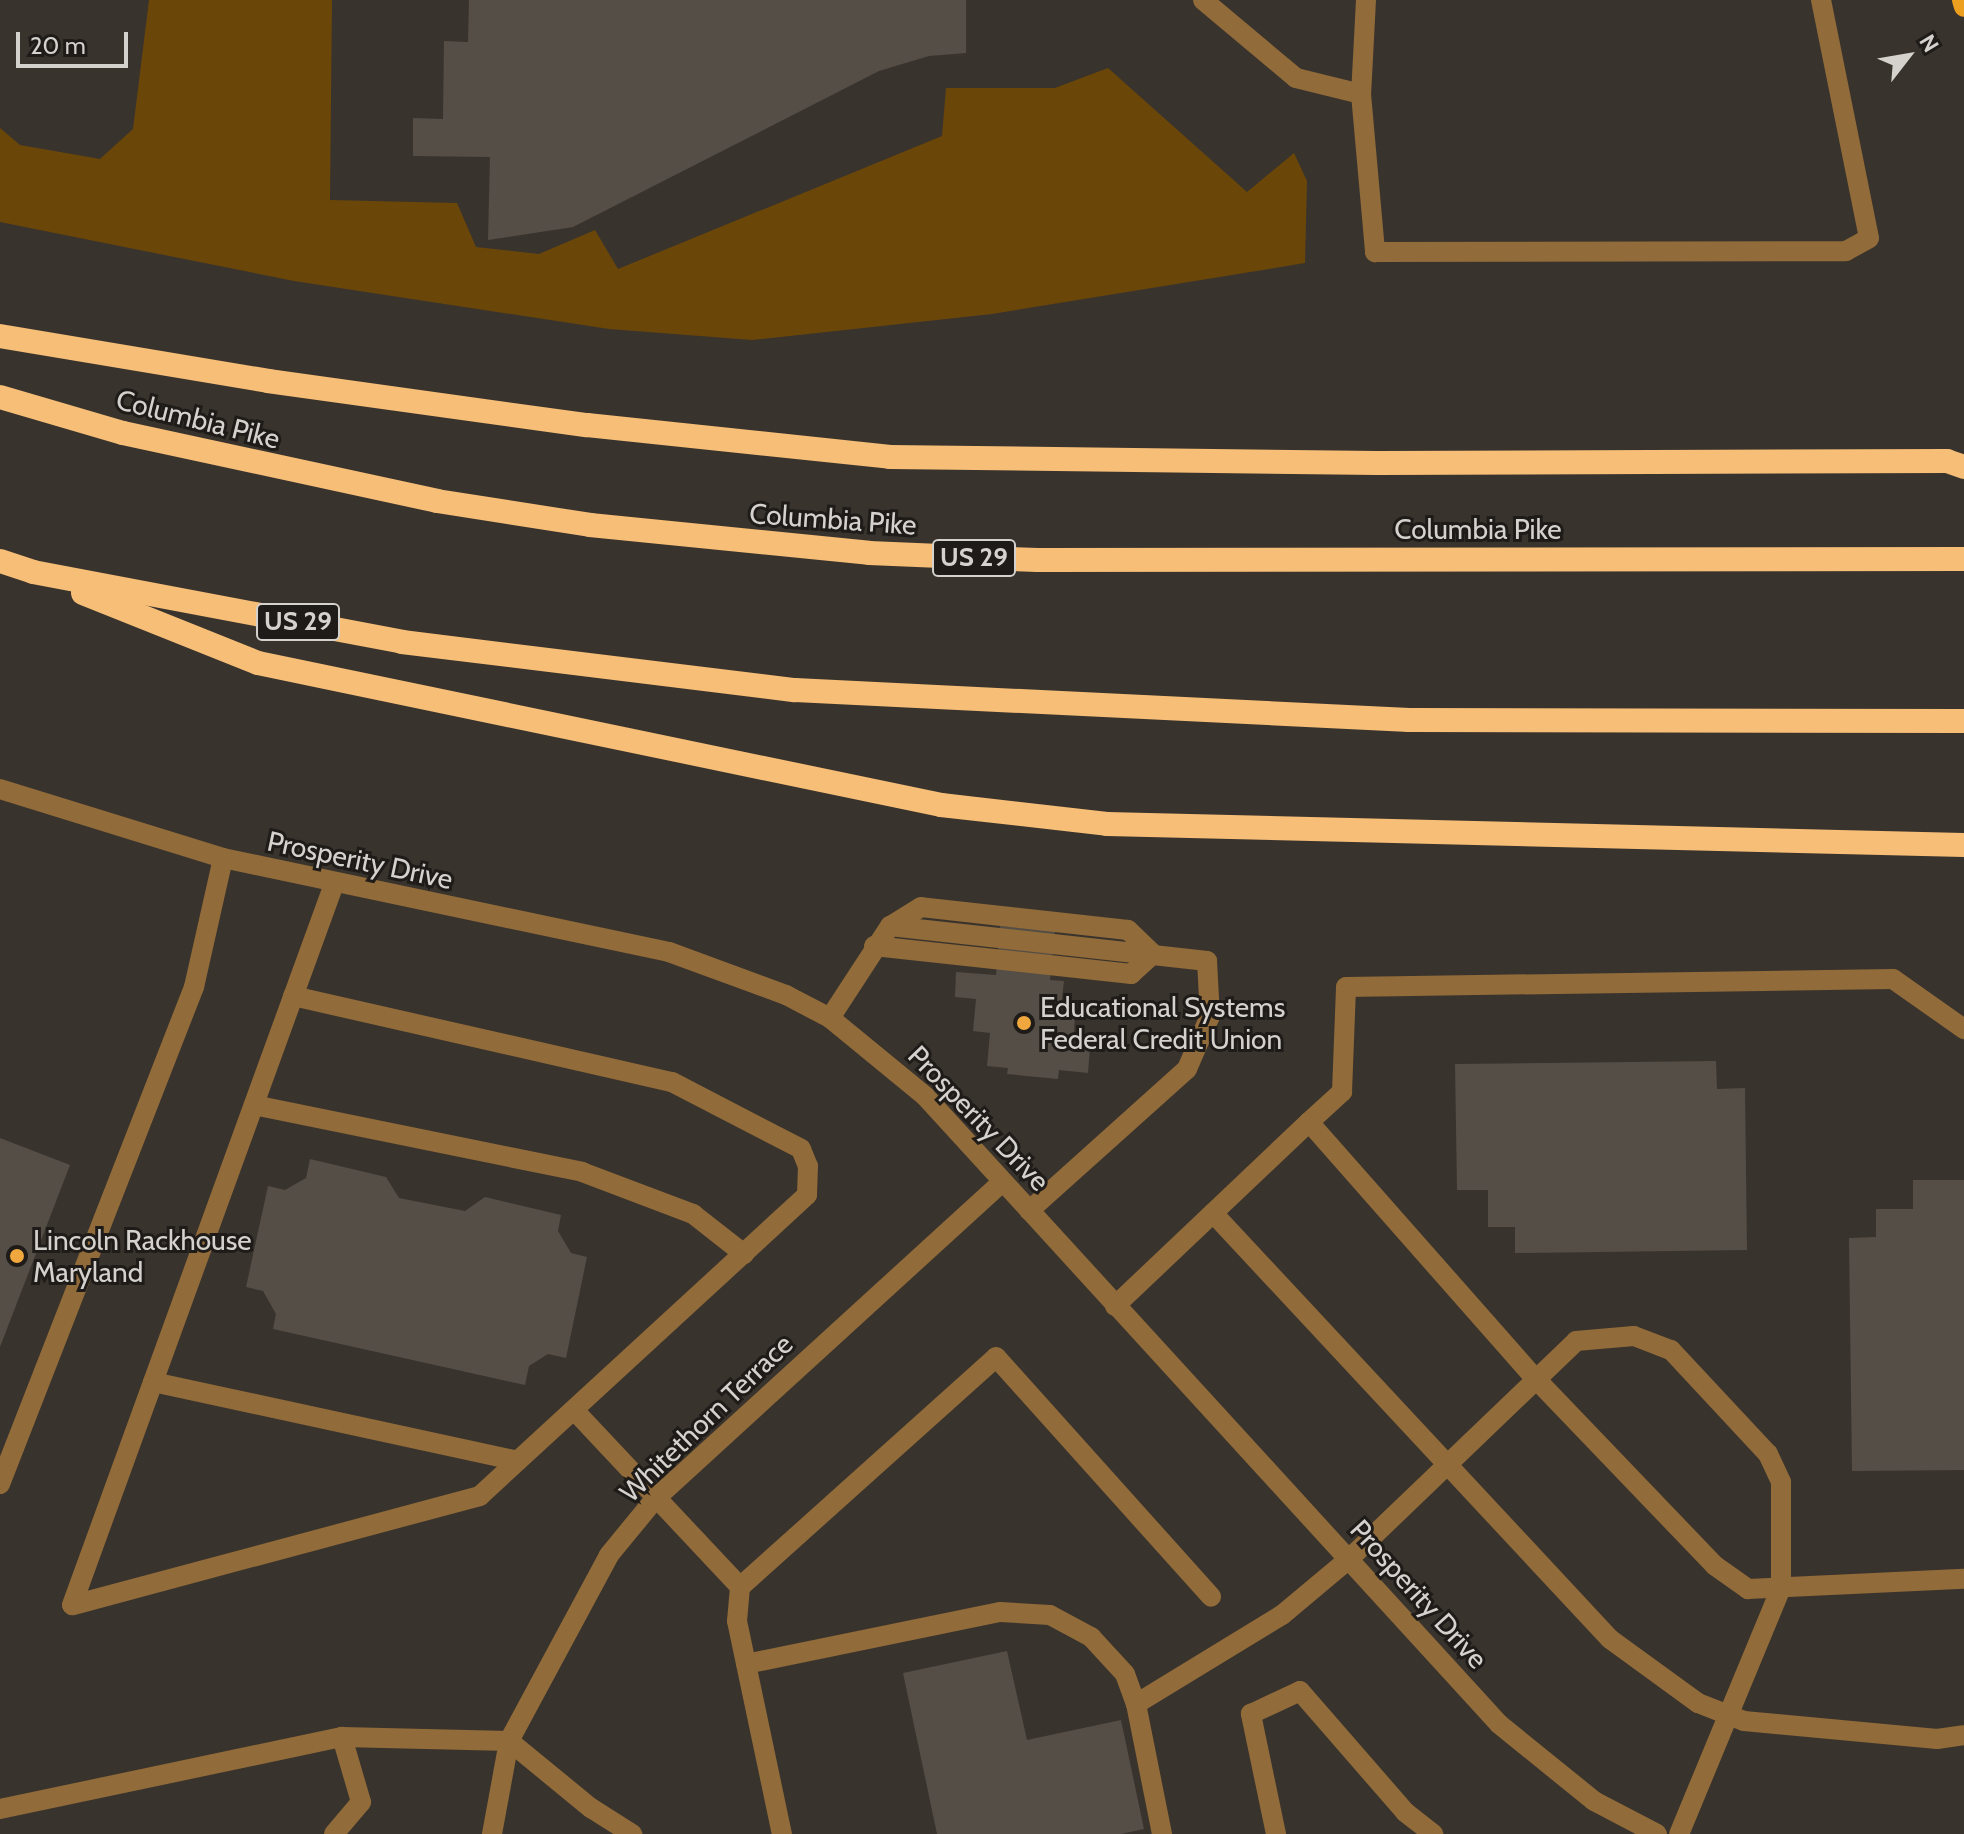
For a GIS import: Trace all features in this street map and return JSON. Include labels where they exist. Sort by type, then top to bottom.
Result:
[{"type":"highway","points":[[0,336],[268,381],[587,425],[890,457],[1378,463],[1958,458]]},
{"type":"highway","name":"Columbia Pike","points":[[0,397],[138,436],[437,501],[590,525],[869,553],[1038,560],[1964,559]]},
{"type":"highway","name":"US 29","points":[[0,561],[33,572],[402,642],[795,690],[1409,720],[1964,721]]},
{"type":"highway","points":[[33,572],[258,663],[941,805],[1107,824],[1964,845]]},
{"type":"main road","points":[[1962,0],[1964,7]]},
{"type":"street","points":[[1203,0],[1296,78],[1361,94]]},
{"type":"street","points":[[1366,0],[1361,94],[1375,252],[1846,251],[1869,238],[1821,0]]},
{"type":"street","name":"Prosperity Drive","points":[[0,789],[223,858],[334,884],[669,952],[786,995],[830,1018],[925,1096],[1499,1724],[1548,1768],[1594,1801],[1657,1834]]},
{"type":"street","points":[[0,1484],[194,987],[223,858]]},
{"type":"street","points":[[293,996],[672,1082],[801,1149],[808,1166],[807,1195],[480,1496],[72,1605],[254,1105],[293,996],[334,884]]},
{"type":"street","points":[[830,1018],[874,946],[890,926],[1207,961],[1210,1016],[1187,1069],[1029,1211]]},
{"type":"street","points":[[874,946],[1131,974],[1153,954]]},
{"type":"street","points":[[1115,1306],[1342,1092],[1346,987],[1893,979],[1964,1029]]},
{"type":"street","points":[[254,1105],[582,1172],[693,1214],[744,1254]]},
{"type":"street","points":[[1309,1122],[1534,1377],[1714,1565],[1748,1589],[1964,1579]]},
{"type":"street","name":"Whitethorn Terrace","points":[[492,1834],[509,1741],[609,1555],[655,1499],[1002,1182]]},
{"type":"street","points":[[1213,1213],[1610,1639],[1698,1703],[1744,1721],[1937,1739],[1964,1735]]},
{"type":"street","points":[[1136,1704],[1282,1615],[1349,1559],[1534,1377],[1576,1341],[1634,1336],[1671,1350],[1768,1454],[1781,1482],[1781,1588],[1679,1834]]},
{"type":"street","points":[[782,1834],[737,1621],[740,1587],[996,1357],[1211,1597]]},
{"type":"street","points":[[153,1382],[518,1461]]},
{"type":"street","points":[[574,1410],[740,1587]]},
{"type":"street","points":[[746,1664],[1000,1612],[1050,1615],[1091,1637],[1125,1674],[1136,1704],[1162,1834]]},
{"type":"street","points":[[1276,1834],[1251,1714],[1300,1691],[1405,1812],[1433,1834]]},
{"type":"street","points":[[334,1834],[361,1802],[342,1737]]},
{"type":"street","points":[[0,1809],[342,1737],[509,1741],[591,1808],[632,1834]]},
{"type":"shaded area","points":[[149,0],[332,0],[330,200],[457,203],[476,247],[539,254],[595,230],[618,269],[942,136],[946,88],[1055,88],[1108,68],[1247,192],[1294,153],[1307,181],[1305,263],[992,314],[752,340],[609,329],[294,281],[0,222],[0,128],[20,145],[100,159],[133,129]]},
{"type":"building","points":[[469,0],[966,0],[966,53],[929,56],[879,71],[573,227],[488,240],[490,157],[413,156],[413,118],[443,119],[444,41],[468,42]]},
{"type":"building","name":"Educational Systems Federal Credit Union","points":[[1000,926],[1055,931],[1050,980],[1064,981],[1060,1014],[1075,1015],[1073,1047],[1090,1048],[1088,1073],[1059,1070],[1058,1079],[1007,1074],[1008,1068],[987,1066],[990,1033],[973,1031],[976,999],[955,997],[956,972],[996,975]]},
{"type":"building","points":[[1716,1061],[1717,1089],[1745,1088],[1747,1250],[1515,1253],[1515,1227],[1488,1227],[1488,1190],[1457,1190],[1455,1064]]},
{"type":"building","name":"Lincoln Rackhouse Maryland","points":[[0,1138],[70,1165],[0,1347]]},
{"type":"building","points":[[310,1159],[386,1177],[399,1198],[465,1211],[485,1197],[561,1215],[558,1231],[571,1253],[587,1257],[566,1358],[548,1354],[529,1366],[525,1385],[273,1329],[276,1314],[263,1291],[246,1287],[268,1186],[285,1190],[306,1178]]},
{"type":"building","points":[[1913,1180],[1964,1180],[1964,1470],[1852,1471],[1849,1238],[1876,1237],[1876,1209],[1913,1209]]},
{"type":"building","points":[[1007,1651],[1027,1740],[1121,1720],[1144,1829],[1121,1834],[937,1834],[903,1673]]},
{"type":"place","name":"Educational Systems Federal Credit Union","points":[[1024,1023]]},
{"type":"place","name":"Lincoln Rackhouse Maryland","points":[[17,1256]]}]
